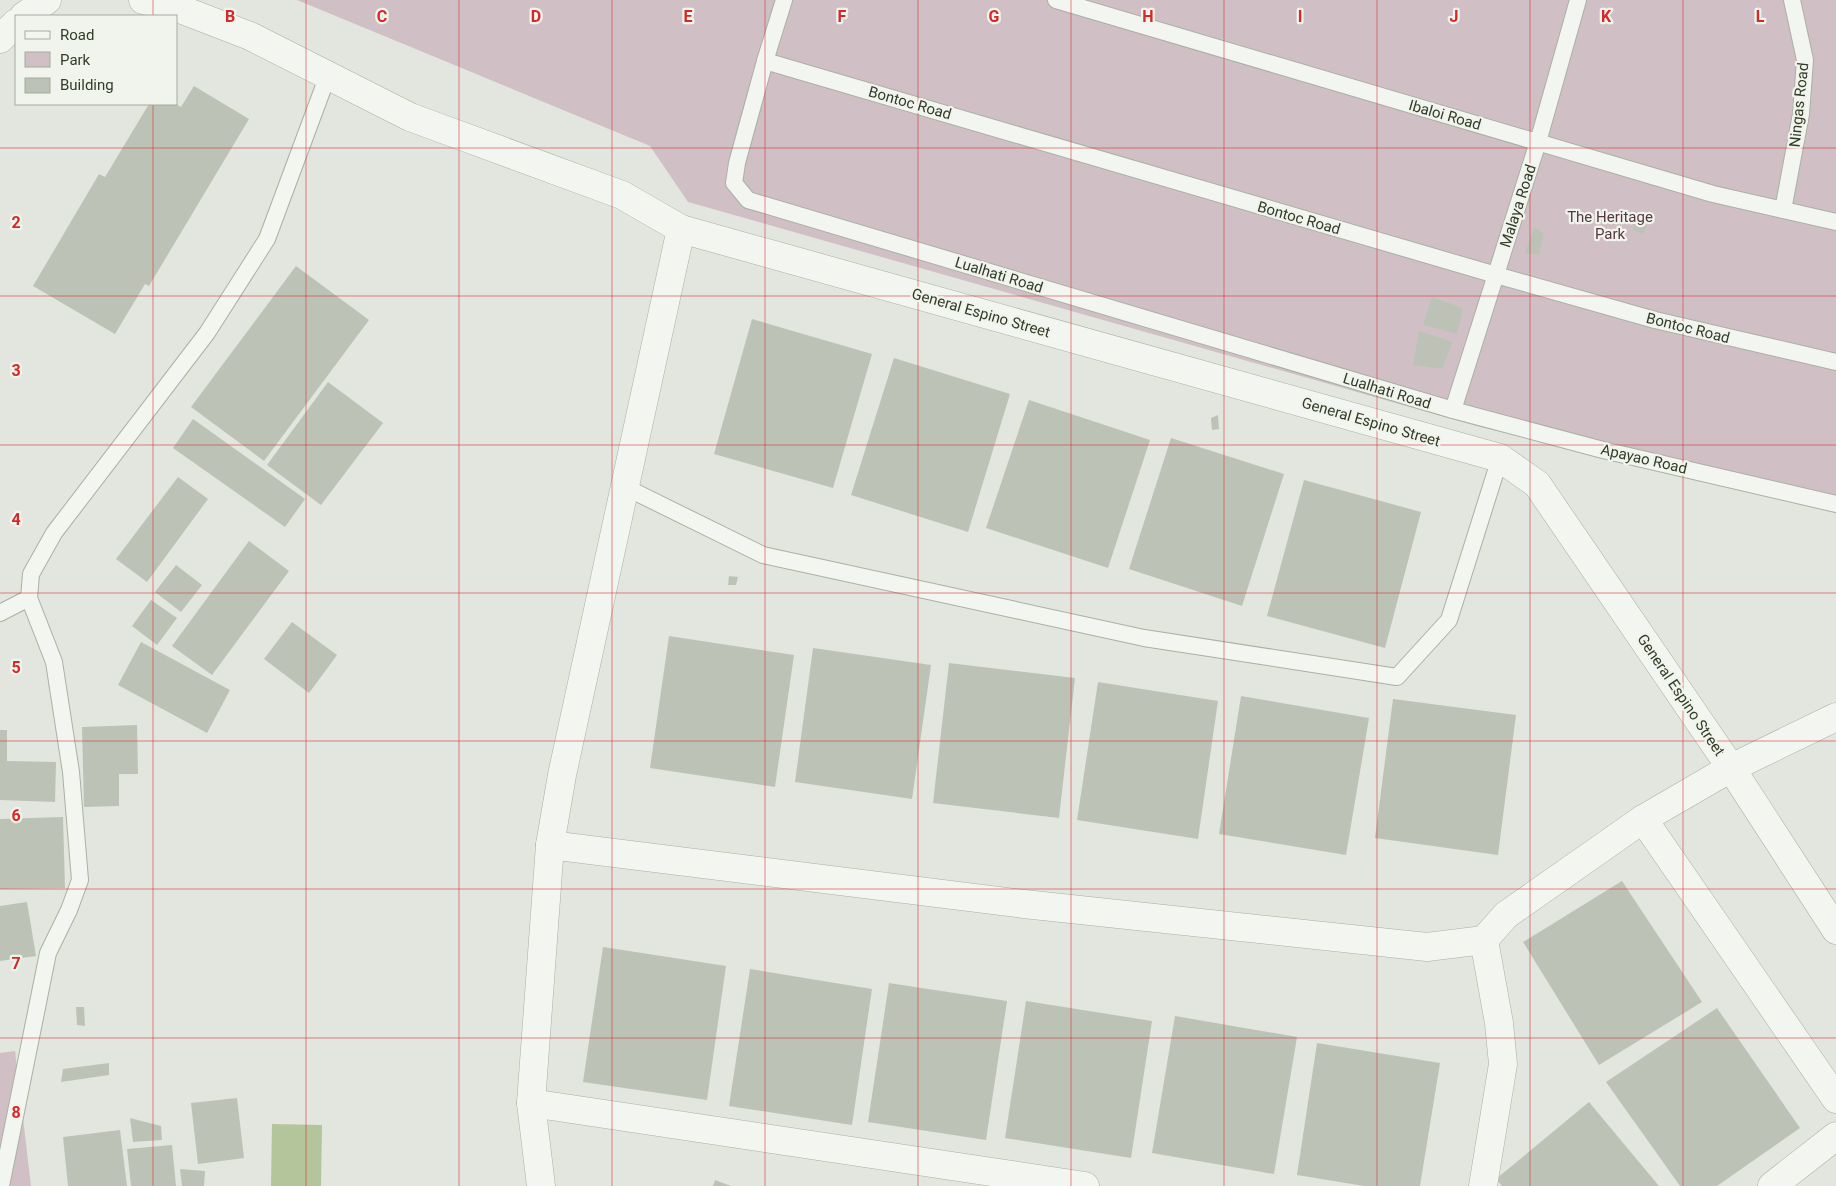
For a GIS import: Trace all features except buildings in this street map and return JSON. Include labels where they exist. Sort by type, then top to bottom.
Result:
[{"type":"street","points":[[25,15],[47,0]]},
{"type":"street","name":"General Espino Street","points":[[142,0],[180,9],[250,36],[410,117],[622,195],[682,229],[1500,458],[1537,484],[1731,768],[1836,930]]},
{"type":"street","points":[[0,39],[15,24]]},
{"type":"street","points":[[541,1186],[531,1103],[550,846],[562,775],[682,229]]},
{"type":"street","points":[[550,846],[1024,904],[1427,947],[1484,940],[1506,914],[1643,819],[1731,768],[1836,717]]},
{"type":"street","points":[[1643,819],[1836,1099]]},
{"type":"street","points":[[1483,1186],[1503,1064],[1499,1023],[1484,940]]},
{"type":"street","points":[[531,1103],[1085,1186]]},
{"type":"street","points":[[1772,1186],[1836,1136]]},
{"type":"lane","name":"Lualhati Road","points":[[784,0],[737,163],[734,183],[748,200],[1453,410]]},
{"type":"lane","name":"Ibaloi Road","points":[[1056,0],[1713,194],[1836,222]]},
{"type":"lane","name":"Malaya Road","points":[[1453,410],[1538,142],[1578,0]]},
{"type":"lane","name":"Ningas Road","points":[[1783,210],[1800,114],[1805,60],[1792,0]]},
{"type":"lane","name":"Bontoc Road","points":[[765,61],[1655,320],[1836,362]]},
{"type":"lane","points":[[1,1186],[48,953],[69,910],[80,880],[71,772],[54,662],[29,598],[31,574],[54,533],[206,332],[268,239],[328,75]]},
{"type":"lane","name":"Apayao Road","points":[[1453,410],[1603,450],[1836,504]]},
{"type":"lane","points":[[625,487],[763,555],[1144,638],[1397,677],[1449,620],[1500,458]]},
{"type":"lane","points":[[0,613],[29,598]]},
{"type":"green space","name":"The Heritage Park","points":[[297,0],[1836,0],[1836,510],[1480,427],[688,202],[650,146]]},
{"type":"green space","points":[[15,1051],[31,1186],[0,1186],[0,1053]]},
{"type":"shaded area","points":[[272,1124],[322,1125],[321,1186],[271,1186]]}]
